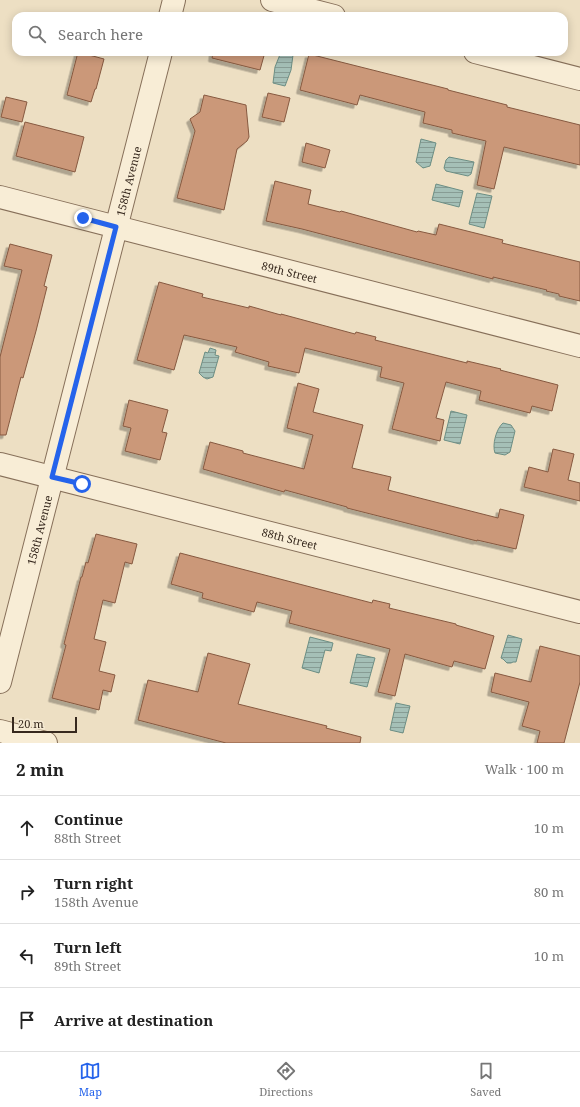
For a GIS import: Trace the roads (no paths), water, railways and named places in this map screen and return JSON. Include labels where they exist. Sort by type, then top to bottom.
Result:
[{"type":"street","points":[[171,12],[174,0]]},
{"type":"street","points":[[272,0],[318,12]]},
{"type":"street","name":"158th Avenue","points":[[0,682],[160,56]]},
{"type":"street","points":[[491,56],[580,79]]},
{"type":"street","name":"89th Street","points":[[0,198],[580,346]]},
{"type":"street","name":"88th Street","points":[[0,464],[580,612]]},
{"type":"street","points":[[0,731],[46,743]]},
{"type":"water","points":[[279,56],[293,56],[291,70],[285,86],[273,83],[275,67]]},
{"type":"water","points":[[421,139],[436,143],[430,166],[423,168],[416,162]]},
{"type":"water","points":[[449,157],[474,162],[471,174],[468,176],[446,171],[444,168],[446,160]]},
{"type":"water","points":[[436,184],[463,191],[459,207],[432,200]]},
{"type":"water","points":[[477,193],[492,196],[484,228],[469,224]]},
{"type":"water","points":[[210,348],[216,350],[215,355],[219,356],[213,377],[207,379],[199,373],[205,352],[208,353]]},
{"type":"water","points":[[451,411],[467,415],[460,444],[444,440]]},
{"type":"water","points":[[503,423],[511,425],[515,431],[510,452],[505,455],[495,453],[494,450],[494,442],[497,433]]},
{"type":"water","points":[[508,635],[522,639],[516,662],[511,663],[507,663],[501,658]]},
{"type":"water","points":[[310,637],[333,643],[331,651],[325,650],[319,673],[302,668]]},
{"type":"water","points":[[357,654],[375,658],[367,687],[350,683]]},
{"type":"water","points":[[396,703],[410,706],[403,733],[390,730]]}]
